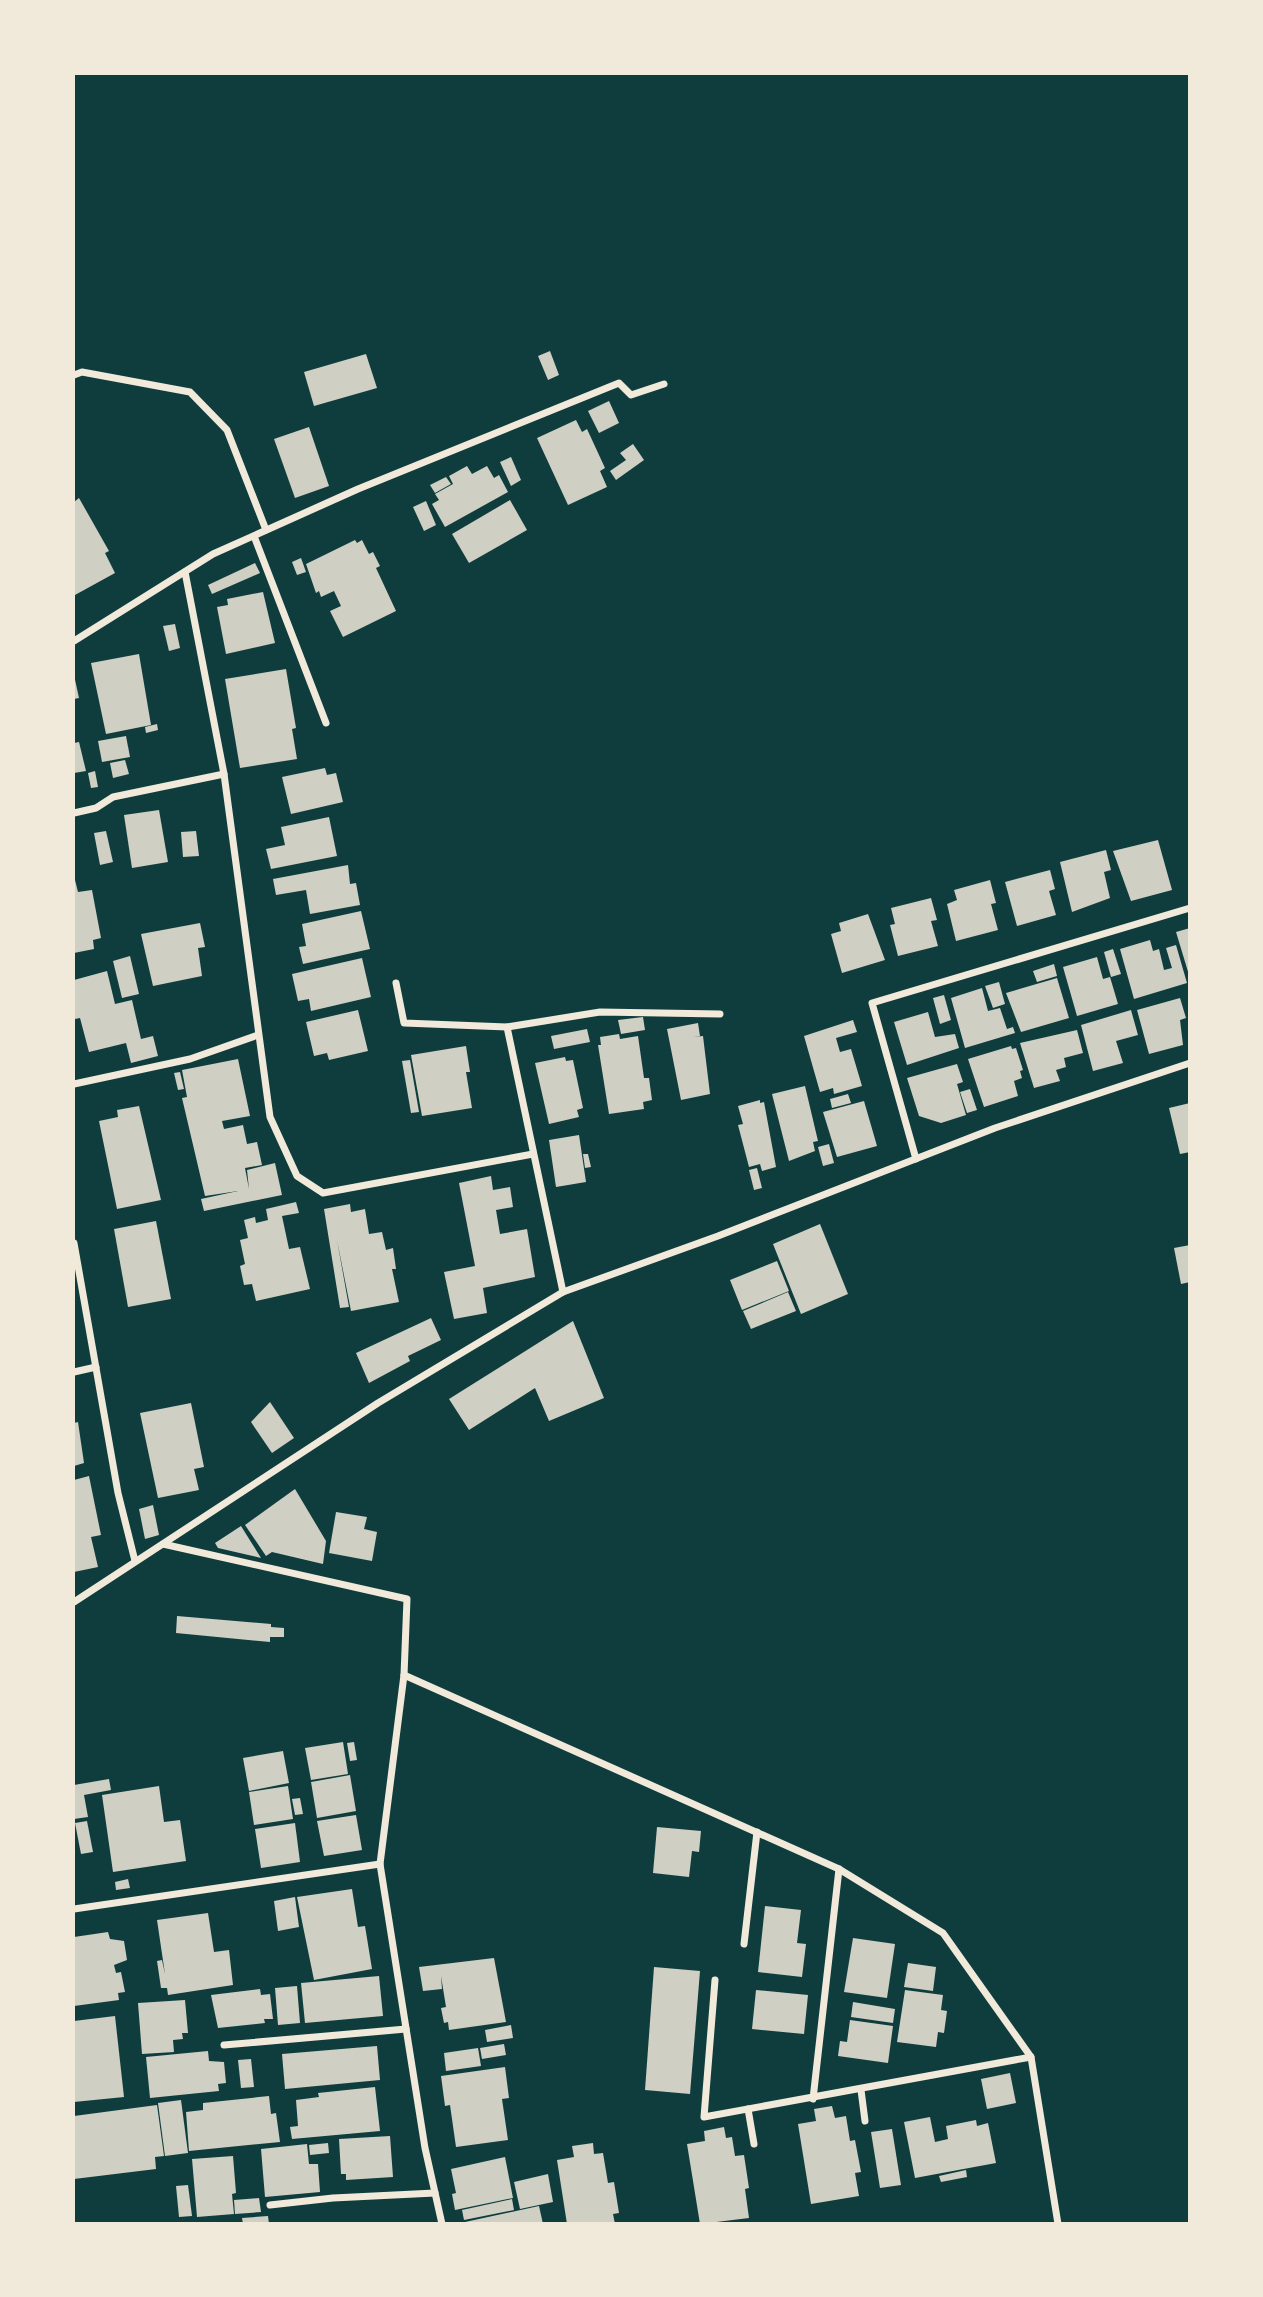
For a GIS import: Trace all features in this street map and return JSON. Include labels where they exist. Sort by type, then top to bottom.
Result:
[{"type":"street","points":[[74,375],[82,372],[190,392],[227,430],[266,530]]},
{"type":"street","points":[[74,641],[214,554],[358,489],[619,383],[631,395],[664,384]]},
{"type":"street","points":[[254,536],[326,723]]},
{"type":"street","points":[[185,572],[224,774],[270,1117],[297,1176],[323,1193],[533,1154]]},
{"type":"street","points":[[74,813],[96,808],[113,797],[224,774]]},
{"type":"street","points":[[916,1159],[872,1003],[1189,908]]},
{"type":"street","points":[[396,984],[404,1023],[507,1027],[600,1012],[720,1014]]},
{"type":"street","points":[[507,1027],[563,1292]]},
{"type":"street","points":[[74,1084],[190,1059],[258,1035]]},
{"type":"street","points":[[74,1602],[378,1403],[563,1292],[718,1236],[995,1128],[1189,1063]]},
{"type":"street","points":[[74,1243],[118,1493],[135,1561]]},
{"type":"street","points":[[74,1372],[96,1367]]},
{"type":"street","points":[[163,1544],[407,1600],[404,1675],[380,1864],[406,2029],[442,2224]]},
{"type":"street","points":[[404,1675],[839,1869],[943,1933],[1031,2057],[1058,2224]]},
{"type":"street","points":[[744,1944],[757,1832]]},
{"type":"street","points":[[74,1909],[380,1864]]},
{"type":"street","points":[[813,2099],[839,1869]]},
{"type":"street","points":[[715,1980],[704,2117],[1031,2057]]},
{"type":"street","points":[[224,2045],[406,2029]]},
{"type":"street","points":[[860,2090],[865,2120]]},
{"type":"street","points":[[748,2109],[754,2144]]},
{"type":"street","points":[[270,2205],[333,2198],[435,2193]]},
{"type":"building","points":[[550,351],[559,375],[548,380],[538,356]]},
{"type":"building","points":[[366,354],[377,388],[314,406],[304,372]]},
{"type":"building","points":[[609,401],[619,423],[599,433],[588,411]]},
{"type":"building","points":[[576,420],[582,432],[587,429],[605,468],[600,471],[607,487],[568,505],[537,438]]},
{"type":"building","points":[[309,427],[329,486],[295,498],[274,439]]},
{"type":"building","points":[[633,444],[644,460],[616,480],[610,471],[626,460],[620,453]]},
{"type":"building","points":[[511,457],[521,480],[511,486],[500,462]]},
{"type":"building","points":[[467,466],[472,474],[487,466],[494,478],[499,475],[508,492],[445,527],[432,504],[439,500],[435,494],[453,484],[449,476]]},
{"type":"building","points":[[446,477],[451,484],[435,493],[430,485]]},
{"type":"building","points":[[79,498],[109,551],[105,553],[115,573],[75,595],[74,502]]},
{"type":"building","points":[[510,500],[527,530],[469,563],[452,534]]},
{"type":"building","points":[[426,501],[436,525],[424,531],[413,507]]},
{"type":"building","points":[[355,540],[357,543],[362,540],[369,554],[373,552],[380,566],[376,568],[396,611],[343,637],[330,611],[341,606],[334,591],[321,597],[319,591],[316,593],[306,564]]},
{"type":"building","points":[[301,558],[306,572],[297,575],[292,562]]},
{"type":"building","points":[[255,563],[260,573],[212,594],[208,585]]},
{"type":"building","points":[[263,592],[275,643],[226,654],[217,607],[228,605],[227,599]]},
{"type":"building","points":[[175,624],[180,648],[169,651],[163,626]]},
{"type":"building","points":[[139,654],[151,725],[106,734],[91,663]]},
{"type":"building","points":[[286,669],[296,728],[292,729],[297,759],[240,768],[225,679]]},
{"type":"building","points":[[74,675],[79,698],[74,699]]},
{"type":"building","points":[[157,724],[158,730],[146,733],[145,727]]},
{"type":"building","points":[[126,736],[130,757],[102,762],[98,741]]},
{"type":"building","points":[[79,742],[86,771],[74,773],[74,743]]},
{"type":"building","points":[[125,760],[129,774],[113,778],[110,763]]},
{"type":"building","points":[[325,768],[327,775],[336,773],[343,802],[291,814],[282,777]]},
{"type":"building","points":[[95,771],[98,787],[91,788],[88,773]]},
{"type":"building","points":[[159,810],[168,862],[132,868],[124,815]]},
{"type":"building","points":[[329,817],[337,856],[271,869],[266,849],[285,845],[281,827]]},
{"type":"building","points":[[106,831],[113,862],[100,865],[94,833]]},
{"type":"building","points":[[196,831],[199,856],[183,857],[181,832]]},
{"type":"building","points":[[1158,840],[1172,890],[1131,901],[1113,851]]},
{"type":"building","points":[[1106,850],[1111,870],[1104,872],[1110,898],[1072,912],[1060,862]]},
{"type":"building","points":[[348,865],[350,884],[356,883],[360,905],[310,914],[306,890],[276,895],[273,879]]},
{"type":"building","points":[[1050,870],[1055,889],[1049,891],[1056,915],[1017,926],[1005,882]]},
{"type":"building","points":[[74,876],[78,892],[92,890],[101,938],[93,940],[94,949],[74,953]]},
{"type":"building","points":[[990,880],[996,903],[991,904],[998,930],[956,941],[947,904],[957,900],[954,890]]},
{"type":"building","points":[[931,898],[937,920],[931,921],[938,946],[898,956],[890,925],[895,924],[891,908]]},
{"type":"building","points":[[361,911],[370,949],[303,964],[299,947],[306,946],[302,924]]},
{"type":"building","points":[[868,914],[885,960],[842,973],[831,934],[841,931],[839,923]]},
{"type":"building","points":[[200,923],[205,947],[198,948],[202,976],[153,986],[141,934]]},
{"type":"building","points":[[1190,928],[1190,975],[1189,975],[1176,932]]},
{"type":"building","points":[[1150,940],[1153,951],[1159,949],[1164,970],[1172,968],[1166,948],[1176,945],[1187,983],[1134,999],[1120,949]]},
{"type":"building","points":[[1113,949],[1121,974],[1111,977],[1104,952]]},
{"type":"building","points":[[130,956],[139,994],[122,998],[113,961]]},
{"type":"building","points":[[1097,957],[1103,979],[1110,977],[1118,1004],[1077,1016],[1063,967]]},
{"type":"building","points":[[362,958],[371,997],[311,1011],[309,999],[298,1001],[292,974]]},
{"type":"building","points":[[1054,964],[1057,976],[1037,982],[1033,971]]},
{"type":"building","points":[[107,971],[115,1004],[132,1000],[141,1039],[153,1036],[158,1056],[131,1063],[126,1043],[89,1052],[80,1018],[75,1019],[74,980]]},
{"type":"building","points":[[1057,978],[1069,1018],[1021,1032],[1006,993]]},
{"type":"building","points":[[999,982],[1005,1004],[993,1008],[985,986]]},
{"type":"building","points":[[982,988],[988,1011],[1000,1008],[1007,1029],[1013,1027],[1015,1033],[965,1048],[951,998]]},
{"type":"building","points":[[944,995],[951,1020],[940,1024],[933,998]]},
{"type":"building","points":[[1180,998],[1186,1018],[1180,1020],[1183,1045],[1149,1054],[1137,1010]]},
{"type":"building","points":[[358,1010],[368,1051],[329,1060],[327,1053],[314,1056],[306,1022]]},
{"type":"building","points":[[1131,1010],[1138,1035],[1116,1041],[1123,1063],[1093,1071],[1081,1025]]},
{"type":"building","points":[[928,1012],[935,1037],[955,1034],[959,1048],[907,1065],[894,1022]]},
{"type":"building","points":[[643,1017],[645,1030],[621,1034],[618,1020]]},
{"type":"building","points":[[853,1020],[857,1032],[836,1038],[840,1052],[851,1049],[862,1086],[834,1094],[833,1088],[820,1092],[804,1036]]},
{"type":"building","points":[[698,1023],[700,1036],[693,1037],[703,1036],[710,1094],[681,1100],[667,1029]]},
{"type":"building","points":[[587,1029],[590,1042],[554,1049],[551,1036]]},
{"type":"building","points":[[1077,1030],[1083,1053],[1064,1058],[1066,1067],[1056,1070],[1060,1081],[1034,1088],[1020,1043]]},
{"type":"building","points":[[619,1034],[620,1039],[638,1036],[644,1078],[649,1078],[652,1100],[643,1102],[644,1109],[609,1114],[598,1045],[601,1045],[600,1037]]},
{"type":"building","points":[[466,1046],[470,1072],[466,1072],[472,1108],[422,1116],[411,1055]]},
{"type":"building","points":[[1011,1046],[1012,1049],[1016,1048],[1023,1070],[1020,1071],[1022,1078],[1014,1081],[1018,1096],[984,1107],[968,1059]]},
{"type":"building","points":[[565,1057],[566,1061],[573,1060],[583,1108],[577,1110],[579,1117],[549,1124],[535,1063]]},
{"type":"building","points":[[238,1059],[250,1116],[222,1121],[224,1129],[243,1125],[247,1144],[257,1142],[262,1165],[245,1168],[249,1189],[247,1170],[275,1163],[282,1195],[204,1211],[201,1199],[238,1191],[205,1196],[182,1098],[187,1097],[182,1070]]},
{"type":"building","points":[[410,1060],[419,1112],[411,1113],[402,1061]]},
{"type":"building","points":[[957,1064],[963,1082],[957,1084],[966,1115],[941,1123],[919,1116],[907,1078]]},
{"type":"building","points":[[180,1072],[184,1089],[178,1090],[174,1073]]},
{"type":"building","points":[[805,1086],[818,1141],[813,1142],[815,1151],[789,1161],[772,1094]]},
{"type":"building","points":[[970,1089],[977,1110],[967,1113],[960,1092]]},
{"type":"building","points":[[848,1094],[851,1103],[832,1108],[830,1099]]},
{"type":"building","points":[[760,1100],[760,1103],[764,1102],[776,1167],[762,1171],[760,1164],[749,1167],[738,1125],[743,1124],[738,1106]]},
{"type":"building","points":[[864,1101],[877,1146],[837,1157],[823,1112]]},
{"type":"building","points":[[1190,1103],[1190,1152],[1180,1154],[1169,1108]]},
{"type":"building","points":[[139,1106],[161,1200],[117,1209],[99,1121],[118,1117],[117,1110]]},
{"type":"building","points":[[579,1135],[586,1182],[556,1187],[549,1140]]},
{"type":"building","points":[[829,1144],[834,1163],[823,1166],[818,1147]]},
{"type":"building","points":[[583,1154],[588,1154],[591,1167],[585,1168]]},
{"type":"building","points":[[757,1168],[762,1188],[754,1190],[749,1170]]},
{"type":"building","points":[[491,1176],[493,1190],[510,1187],[513,1207],[496,1210],[500,1234],[527,1229],[535,1277],[483,1288],[487,1313],[454,1319],[444,1272],[475,1266],[459,1183]]},
{"type":"building","points":[[296,1202],[299,1213],[282,1216],[289,1249],[300,1247],[310,1289],[256,1301],[252,1284],[244,1285],[240,1266],[245,1264],[240,1240],[248,1238],[244,1220],[255,1217],[256,1223],[268,1220],[266,1209]]},
{"type":"building","points":[[350,1204],[351,1212],[365,1209],[369,1234],[382,1232],[386,1250],[393,1248],[396,1269],[392,1269],[399,1302],[351,1311],[337,1240],[349,1307],[340,1308],[324,1209]]},
{"type":"building","points":[[156,1221],[171,1299],[128,1307],[114,1229]]},
{"type":"building","points":[[820,1224],[848,1294],[801,1314],[773,1244]]},
{"type":"building","points":[[1190,1245],[1190,1282],[1181,1284],[1174,1248]]},
{"type":"building","points":[[777,1261],[789,1291],[742,1310],[730,1280]]},
{"type":"building","points":[[788,1292],[796,1311],[751,1329],[743,1311]]},
{"type":"building","points":[[431,1318],[441,1340],[408,1356],[410,1361],[369,1383],[356,1353]]},
{"type":"building","points":[[573,1321],[604,1398],[549,1421],[535,1388],[469,1430],[449,1399]]},
{"type":"building","points":[[270,1402],[294,1438],[272,1453],[251,1422]]},
{"type":"building","points":[[191,1403],[204,1467],[194,1469],[199,1490],[158,1498],[140,1413]]},
{"type":"building","points":[[78,1422],[84,1463],[74,1466],[74,1423]]},
{"type":"building","points":[[89,1476],[101,1535],[91,1537],[98,1567],[74,1572],[74,1480]]},
{"type":"building","points":[[295,1489],[326,1541],[323,1564],[272,1552],[266,1556],[245,1525]]},
{"type":"building","points":[[153,1505],[159,1535],[145,1539],[139,1509]]},
{"type":"building","points":[[336,1512],[367,1517],[364,1529],[377,1532],[372,1561],[329,1553]]},
{"type":"building","points":[[241,1526],[261,1558],[218,1548],[215,1543]]},
{"type":"building","points":[[177,1616],[271,1624],[271,1627],[284,1628],[284,1637],[270,1637],[270,1642],[176,1633]]},
{"type":"building","points":[[343,1742],[348,1774],[311,1780],[305,1748]]},
{"type":"building","points":[[354,1742],[357,1760],[350,1761],[347,1743]]},
{"type":"building","points":[[283,1751],[289,1783],[249,1791],[243,1758]]},
{"type":"building","points":[[350,1775],[356,1811],[317,1818],[311,1782]]},
{"type":"building","points":[[109,1779],[111,1790],[84,1795],[88,1817],[74,1819],[74,1785]]},
{"type":"building","points":[[159,1786],[164,1822],[180,1820],[186,1861],[113,1872],[102,1795]]},
{"type":"building","points":[[288,1786],[293,1819],[254,1825],[249,1792]]},
{"type":"building","points":[[300,1798],[303,1814],[295,1815],[292,1799]]},
{"type":"building","points":[[356,1815],[362,1850],[324,1856],[317,1821]]},
{"type":"building","points":[[87,1821],[93,1852],[81,1854],[75,1823]]},
{"type":"building","points":[[295,1823],[300,1862],[261,1868],[255,1829]]},
{"type":"building","points":[[657,1827],[701,1831],[699,1852],[692,1851],[689,1877],[653,1873]]},
{"type":"building","points":[[128,1879],[130,1888],[116,1890],[115,1882]]},
{"type":"building","points":[[352,1889],[358,1927],[365,1926],[372,1969],[314,1980],[297,1897]]},
{"type":"building","points":[[295,1897],[299,1927],[278,1931],[274,1901]]},
{"type":"building","points":[[765,1906],[801,1910],[797,1943],[806,1944],[802,1977],[758,1972]]},
{"type":"building","points":[[208,1913],[214,1952],[229,1950],[233,1985],[168,1995],[167,1988],[161,1988],[157,1961],[162,1960],[165,1974],[157,1920]]},
{"type":"building","points":[[108,1932],[110,1939],[124,1941],[127,1960],[114,1965],[116,1973],[121,1972],[125,1992],[118,1993],[119,2000],[74,2006],[74,1937]]},
{"type":"building","points":[[853,1938],[895,1944],[887,1998],[844,1992]]},
{"type":"building","points":[[494,1958],[506,2022],[449,2030],[448,2022],[444,2023],[441,2008],[446,2007],[441,1976],[442,1989],[423,1991],[419,1967]]},
{"type":"building","points":[[908,1963],[936,1967],[933,1991],[904,1987]]},
{"type":"building","points":[[654,1967],[700,1971],[690,2094],[645,2090]]},
{"type":"building","points":[[379,1976],[383,2016],[305,2023],[301,1983]]},
{"type":"building","points":[[297,1986],[300,2023],[278,2025],[275,1988]]},
{"type":"building","points":[[260,1989],[261,1995],[270,1994],[273,2019],[264,2019],[265,2023],[218,2028],[211,1995]]},
{"type":"building","points":[[756,1990],[808,1995],[804,2034],[752,2029]]},
{"type":"building","points":[[905,1990],[943,1995],[941,2010],[947,2011],[944,2033],[938,2032],[936,2047],[897,2042]]},
{"type":"building","points":[[185,2000],[188,2033],[182,2033],[183,2039],[173,2040],[174,2052],[142,2054],[138,2003]]},
{"type":"building","points":[[853,2002],[895,2009],[893,2023],[851,2017]]},
{"type":"building","points":[[115,2016],[124,2097],[74,2102],[74,2021]]},
{"type":"building","points":[[850,2020],[893,2026],[888,2063],[838,2056],[840,2041],[847,2042]]},
{"type":"building","points":[[511,2025],[513,2038],[487,2042],[485,2030]]},
{"type":"building","points":[[504,2044],[506,2055],[482,2059],[480,2048]]},
{"type":"building","points":[[377,2046],[380,2080],[285,2089],[282,2054]]},
{"type":"building","points":[[478,2048],[481,2066],[446,2071],[444,2053]]},
{"type":"building","points":[[208,2051],[209,2061],[224,2062],[226,2083],[218,2084],[219,2091],[150,2098],[146,2057]]},
{"type":"building","points":[[251,2059],[254,2087],[241,2088],[238,2060]]},
{"type":"building","points":[[505,2067],[509,2098],[502,2099],[508,2140],[456,2147],[450,2105],[445,2106],[441,2076]]},
{"type":"building","points":[[1010,2073],[1016,2103],[987,2109],[981,2079]]},
{"type":"building","points":[[375,2087],[380,2131],[292,2139],[290,2127],[298,2126],[296,2100],[319,2097],[318,2093]]},
{"type":"building","points":[[269,2096],[271,2114],[276,2113],[280,2142],[189,2151],[186,2112],[203,2110],[203,2103]]},
{"type":"building","points":[[181,2100],[188,2153],[165,2156],[158,2103]]},
{"type":"building","points":[[157,2105],[164,2156],[155,2157],[156,2169],[74,2179],[74,2116]]},
{"type":"building","points":[[832,2106],[835,2118],[846,2116],[850,2141],[855,2140],[861,2172],[855,2173],[859,2196],[811,2204],[798,2124],[816,2121],[814,2109]]},
{"type":"building","points":[[930,2117],[935,2142],[948,2139],[946,2126],[976,2120],[977,2126],[988,2123],[996,2163],[915,2178],[904,2122]]},
{"type":"building","points":[[724,2127],[726,2138],[732,2137],[735,2156],[744,2155],[749,2188],[745,2189],[749,2218],[700,2224],[687,2144],[705,2141],[704,2131]]},
{"type":"building","points":[[892,2129],[901,2185],[880,2188],[871,2132]]},
{"type":"building","points":[[390,2136],[393,2177],[346,2180],[346,2174],[341,2174],[339,2139]]},
{"type":"building","points":[[328,2143],[329,2153],[310,2155],[309,2145]]},
{"type":"building","points":[[593,2143],[594,2154],[603,2153],[608,2183],[614,2182],[619,2213],[613,2214],[615,2224],[567,2224],[557,2160],[574,2157],[572,2146]]},
{"type":"building","points":[[307,2144],[309,2164],[318,2164],[320,2192],[265,2197],[261,2149]]},
{"type":"building","points":[[233,2156],[236,2193],[232,2194],[234,2214],[197,2217],[192,2159]]},
{"type":"building","points":[[505,2157],[513,2198],[455,2210],[452,2194],[456,2193],[451,2169]]},
{"type":"building","points":[[966,2170],[967,2177],[941,2182],[939,2176]]},
{"type":"building","points":[[548,2174],[553,2202],[520,2209],[514,2182]]},
{"type":"building","points":[[188,2185],[192,2216],[179,2217],[176,2186]]},
{"type":"building","points":[[259,2198],[261,2212],[235,2214],[234,2200]]},
{"type":"building","points":[[512,2199],[514,2210],[464,2220],[462,2210]]},
{"type":"building","points":[[539,2206],[543,2224],[465,2224],[465,2222]]},
{"type":"building","points":[[268,2216],[269,2224],[243,2224],[242,2218]]}]
